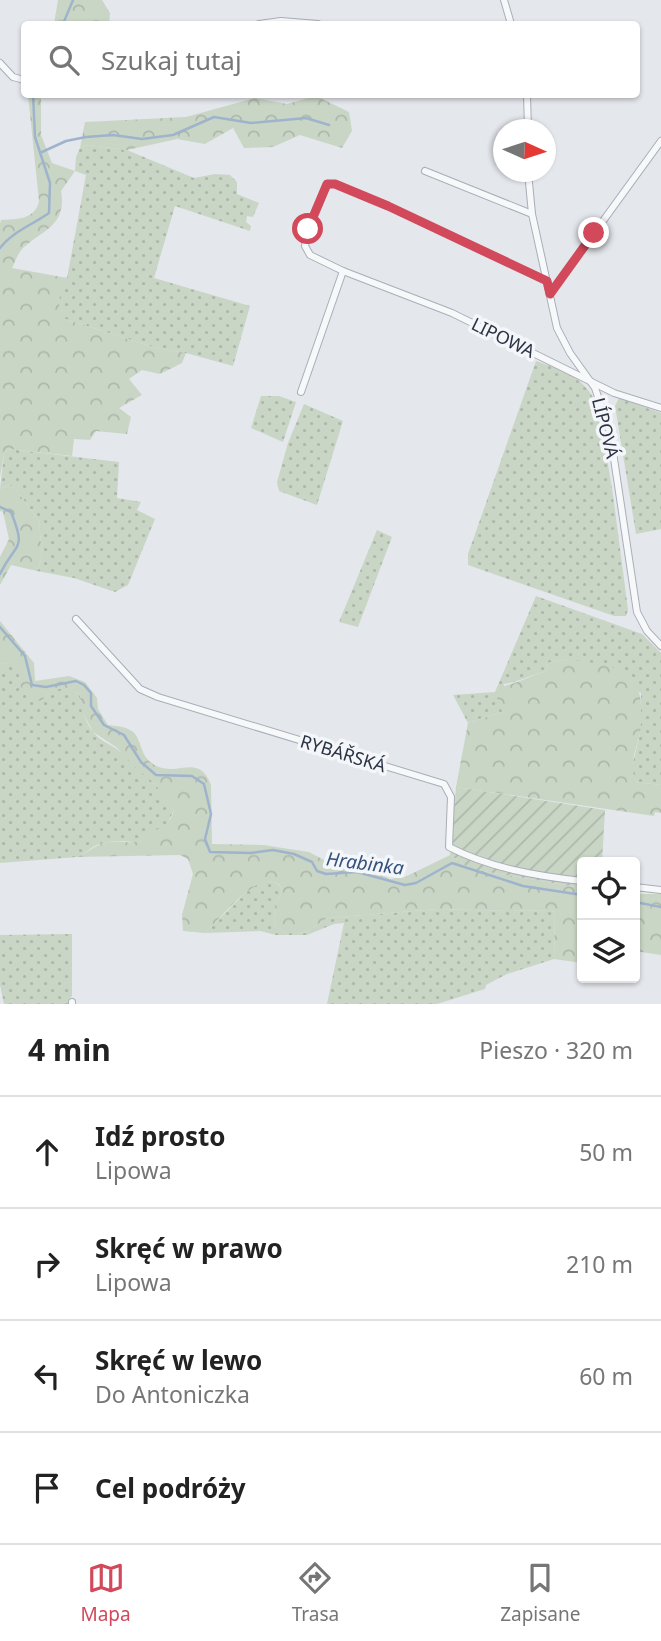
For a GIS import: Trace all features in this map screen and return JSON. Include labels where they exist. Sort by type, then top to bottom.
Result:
[{"type":"street","points":[[504,0],[510,21]]},
{"type":"street","points":[[0,63],[13,77],[21,79]]},
{"type":"street","points":[[527,98],[528,119]]},
{"type":"street","points":[[550,294],[661,141]]},
{"type":"street","points":[[425,171],[532,214]]},
{"type":"street","name":"LÍPOVÁ","points":[[529,182],[532,214],[557,328],[570,353],[595,388],[610,432],[636,612],[640,622],[661,646]]},
{"type":"street","name":"LIPOWA","points":[[547,281],[335,184],[327,184],[308,229],[305,247],[310,255],[343,271],[452,313],[614,393],[661,408]]},
{"type":"street","points":[[301,392],[343,271]]},
{"type":"street","name":"RYBÁŘSKÁ","points":[[76,619],[140,689],[158,697],[444,784],[451,797],[449,847],[475,860],[531,874],[577,880]]},
{"type":"street","points":[[640,888],[661,890]]},
{"type":"green space","points":[[58,0],[102,0],[110,13],[109,21],[54,21]]},
{"type":"green space","points":[[28,98],[41,98],[41,135],[52,163],[75,171],[61,191],[61,212],[57,219],[23,248],[12,268],[62,277],[59,304],[65,319],[156,348],[186,353],[182,363],[160,374],[142,370],[129,379],[142,395],[119,408],[131,417],[127,434],[96,431],[90,440],[74,439],[72,456],[9,449],[4,453],[0,477],[0,224],[1,220],[19,219],[29,215],[34,212],[39,201]]},
{"type":"green space","points":[[255,98],[287,104],[320,98],[349,112],[352,131],[342,148],[300,135],[273,147],[244,148],[233,128],[205,144],[177,139],[127,150],[89,145],[80,148],[85,122],[186,117]]},
{"type":"green space","points":[[89,145],[127,150],[194,178],[215,174],[230,175],[237,182],[237,194],[259,203],[253,217],[247,216],[246,222],[251,226],[250,231],[175,206],[154,278],[250,306],[233,366],[156,348],[65,319],[59,304],[60,288],[62,277],[67,278],[86,175],[75,171],[76,157],[80,148]]},
{"type":"green space","points":[[536,361],[574,377],[588,390],[599,409],[628,610],[626,616],[614,616],[468,565],[468,554]]},
{"type":"green space","points":[[261,396],[279,396],[296,402],[283,442],[251,428]]},
{"type":"green space","points":[[619,398],[661,413],[661,529],[636,534],[615,406]]},
{"type":"green space","points":[[304,404],[343,421],[317,505],[279,491],[277,482],[288,443]]},
{"type":"green space","points":[[9,449],[119,462],[117,498],[141,502],[137,510],[155,519],[128,585],[115,592],[74,578],[37,571],[42,556],[39,521],[15,488],[9,485],[0,489],[4,453]]},
{"type":"green space","points":[[9,485],[15,488],[39,521],[42,556],[37,571],[11,565],[0,585],[0,557],[9,539],[3,512],[0,511],[0,489]]},
{"type":"green space","points":[[377,530],[392,537],[358,627],[339,622]]},
{"type":"green space","points":[[536,596],[642,634],[661,653],[661,785],[636,782],[631,770],[640,734],[641,693],[567,659],[548,663],[546,671],[504,684],[502,712],[468,723],[453,695],[495,692]]},
{"type":"green space","points":[[0,621],[34,663],[35,681],[69,676],[85,682],[97,698],[98,709],[108,725],[125,728],[134,733],[147,759],[152,763],[167,769],[189,767],[201,770],[211,785],[212,844],[263,845],[309,852],[341,869],[364,866],[390,879],[405,877],[450,855],[471,869],[577,887],[577,962],[554,959],[555,912],[549,910],[438,909],[327,918],[309,931],[287,933],[274,926],[277,900],[282,893],[280,885],[273,882],[265,882],[246,892],[205,933],[183,931],[182,915],[193,874],[188,859],[180,855],[77,857],[107,842],[141,841],[164,826],[174,810],[154,783],[116,747],[93,732],[81,709],[80,694],[68,689],[53,689],[41,701],[34,699],[22,688],[18,663],[0,664]]},
{"type":"green space","points":[[567,659],[619,670],[629,676],[636,685],[640,696],[641,720],[634,758],[634,776],[636,782],[661,785],[661,813],[655,812],[654,816],[456,787],[468,723],[502,712],[495,692],[498,689],[546,671],[548,663]]},
{"type":"green space","points":[[19,663],[19,679],[41,701],[53,688],[69,689],[80,694],[85,718],[95,734],[133,763],[169,802],[174,810],[167,825],[137,843],[107,842],[94,846],[77,857],[0,863],[0,664]]},
{"type":"green space","points":[[456,787],[605,810],[602,857],[577,857],[577,887],[471,869],[450,855]]},
{"type":"green space","points":[[267,881],[280,887],[282,893],[277,900],[274,926],[287,933],[309,931],[327,918],[438,909],[549,910],[555,912],[554,959],[507,974],[486,985],[485,989],[437,1004],[327,1004],[344,923],[334,924],[307,935],[276,935],[260,931],[205,933],[254,884]]},
{"type":"green space","points":[[640,894],[661,894],[661,955],[640,952]]},
{"type":"green space","points":[[72,934],[72,996],[68,1004],[4,1004],[0,985],[0,935]]},
{"type":"waterway","name":"Hrabinka","points":[[64,21],[73,0]]},
{"type":"waterway","name":"Hrabinka","points":[[0,248],[16,233],[49,213],[50,183],[35,137],[33,98]]},
{"type":"waterway","points":[[42,152],[66,141],[86,137],[113,135],[142,139],[173,135],[214,117],[251,123],[306,118],[329,125]]},
{"type":"waterway","name":"Hrabinka","points":[[0,507],[11,512],[19,540],[0,574]]},
{"type":"waterway","name":"Hrabinka","points":[[0,627],[25,656],[32,685],[46,687],[76,681],[84,685],[91,693],[91,706],[104,725],[124,735],[141,762],[156,775],[192,776],[204,784],[211,814],[205,839],[210,852],[251,853],[273,850],[294,854],[312,862],[317,871],[326,874],[357,872],[405,885],[416,883],[452,863],[523,886],[577,894]]},
{"type":"waterway","name":"Hrabinka","points":[[640,903],[661,907]]},
{"type":"route","points":[[308,229],[327,184],[335,184],[547,281],[550,294],[594,233]]}]
